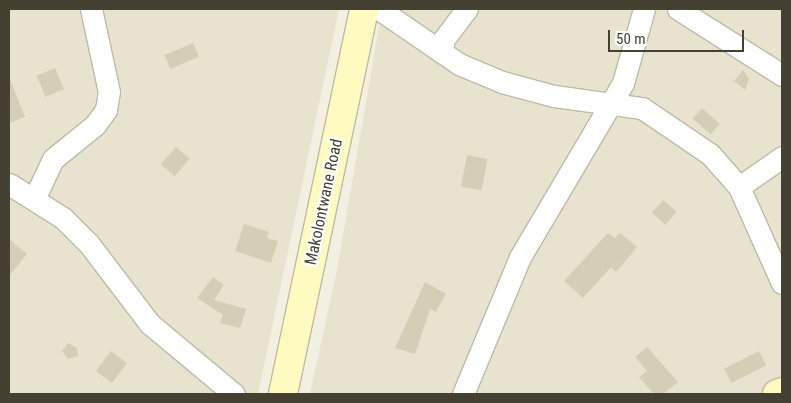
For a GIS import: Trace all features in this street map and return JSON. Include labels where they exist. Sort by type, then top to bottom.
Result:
[{"type":"main road","name":"Makolontwane Road","points":[[283,394],[364,9]]},
{"type":"main road","points":[[777,394],[782,392]]},
{"type":"street","points":[[34,197],[53,159],[96,125],[106,110],[109,92],[91,9]]},
{"type":"street","points":[[379,9],[441,52],[502,82],[612,106],[642,108],[654,115],[710,154],[739,187],[782,283]]},
{"type":"street","points":[[441,52],[444,39],[467,9]]},
{"type":"street","points":[[463,394],[520,256],[612,106],[644,9]]},
{"type":"street","points":[[678,9],[782,75]]},
{"type":"street","points":[[739,187],[782,157]]},
{"type":"street","points":[[9,184],[34,197],[89,244],[150,324],[234,394]]},
{"type":"shaded area","points":[[9,9],[339,9],[258,394],[9,394]]},
{"type":"shaded area","points":[[382,9],[782,9],[782,393],[310,394],[337,270]]},
{"type":"building","points":[[193,43],[199,57],[170,69],[164,55]]},
{"type":"building","points":[[55,68],[64,89],[46,97],[37,76]]},
{"type":"building","points":[[743,70],[749,79],[745,90],[734,81]]},
{"type":"building","points":[[9,77],[25,117],[9,123]]},
{"type":"building","points":[[702,108],[720,124],[710,134],[693,118]]},
{"type":"building","points":[[176,147],[190,159],[174,176],[161,164]]},
{"type":"building","points":[[467,155],[488,159],[482,190],[461,186]]},
{"type":"building","points":[[663,200],[677,212],[665,225],[652,213]]},
{"type":"building","points":[[244,224],[269,232],[267,238],[278,241],[271,263],[235,251]]},
{"type":"building","points":[[608,233],[615,238],[620,233],[637,247],[616,272],[611,267],[583,298],[564,281]]},
{"type":"building","points":[[9,239],[27,254],[9,276]]},
{"type":"building","points":[[213,277],[224,285],[214,300],[246,309],[240,328],[220,323],[223,315],[197,298]]},
{"type":"building","points":[[425,282],[446,294],[436,312],[430,309],[415,354],[395,348]]},
{"type":"building","points":[[68,343],[77,348],[78,356],[68,359],[62,351]]},
{"type":"building","points":[[647,347],[678,382],[663,394],[654,394],[639,377],[647,371],[635,357]]},
{"type":"building","points":[[111,351],[127,363],[112,383],[96,371]]},
{"type":"building","points":[[759,351],[766,365],[732,383],[724,369]]}]
